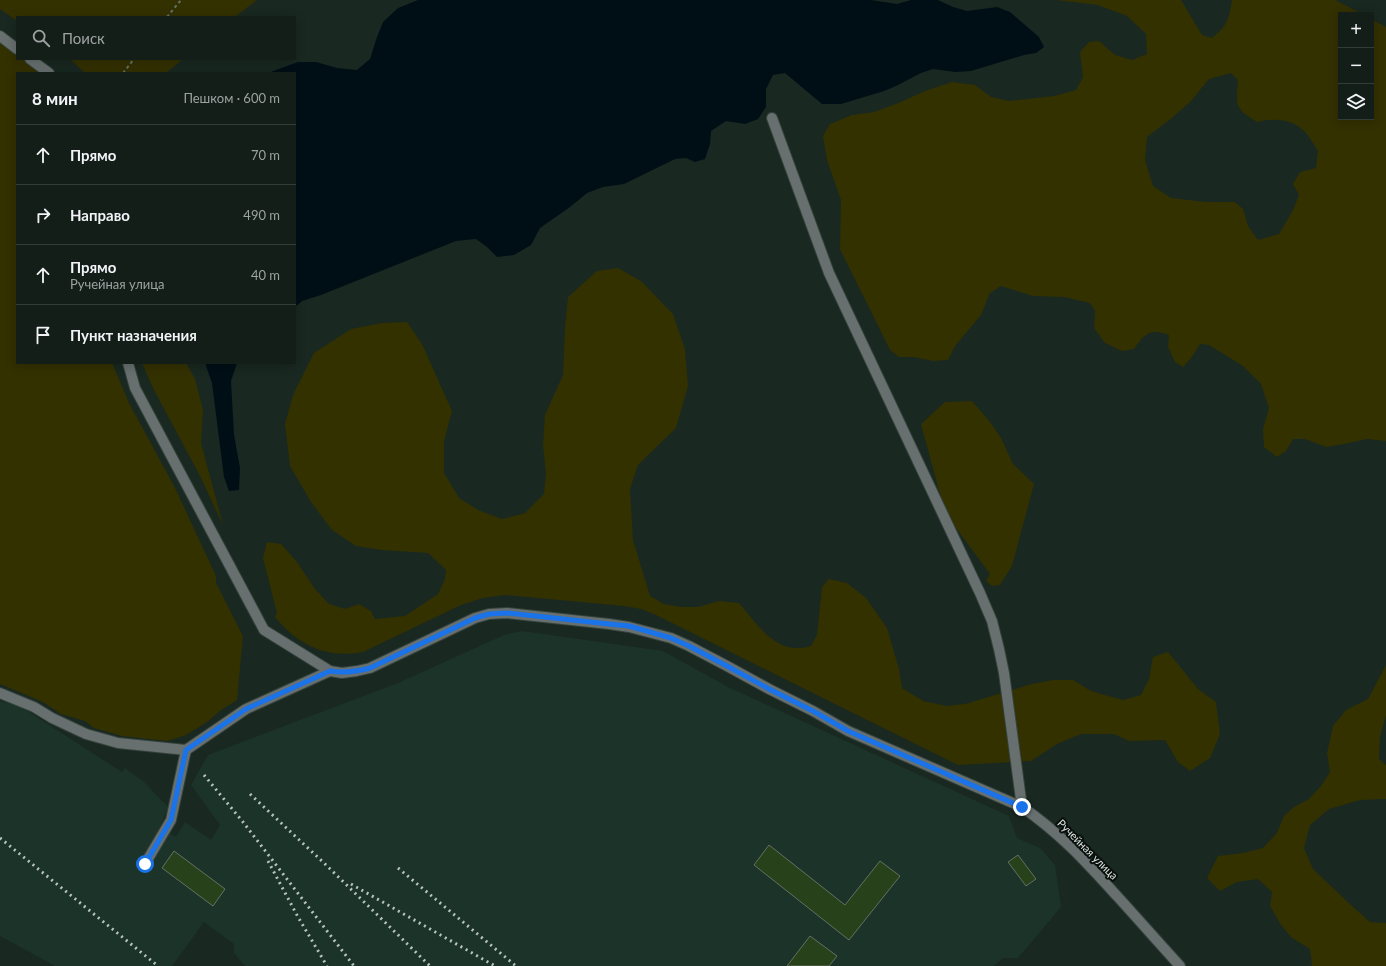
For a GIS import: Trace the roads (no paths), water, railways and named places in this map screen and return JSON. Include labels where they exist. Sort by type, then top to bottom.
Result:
[{"type":"street","points":[[0,36],[16,48]]},
{"type":"street","points":[[31,60],[48,72]]},
{"type":"street","points":[[772,118],[829,273],[992,621],[1004,673],[1022,807]]},
{"type":"street","points":[[128,364],[135,388],[264,630],[330,671]]},
{"type":"street","name":"Ручейная улица","points":[[330,671],[342,673],[370,668],[475,618],[489,614],[507,613],[629,626],[671,638],[813,711],[848,731],[1022,807],[1043,821],[1092,867],[1180,966]]},
{"type":"street","points":[[0,693],[34,707],[52,718],[86,734],[118,743],[186,750],[246,709],[330,671]]},
{"type":"street","points":[[145,864],[171,820],[186,750]]},
{"type":"railway","points":[[204,775],[243,822],[354,966]]},
{"type":"railway","points":[[250,794],[324,863],[430,966]]},
{"type":"railway","points":[[0,838],[158,966]]},
{"type":"railway","points":[[268,861],[298,917],[327,966]]},
{"type":"railway","points":[[398,868],[516,966]]},
{"type":"railway","points":[[351,884],[495,966]]}]
